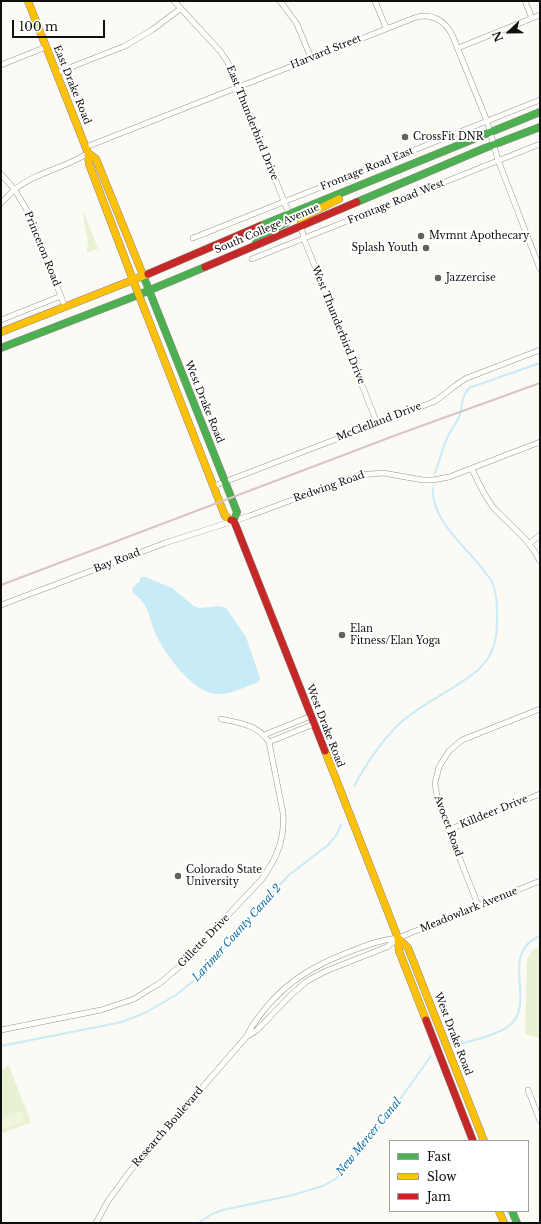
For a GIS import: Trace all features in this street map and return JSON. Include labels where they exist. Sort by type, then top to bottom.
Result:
[{"type":"main road","name":"East Drake Road","points":[[28,1],[87,150],[89,164],[138,295]]},
{"type":"main road","name":"South College Avenue","points":[[1,332],[133,280],[289,214],[540,112]]},
{"type":"main road","name":"South College Avenue","points":[[1,348],[138,295],[494,144],[540,127]]},
{"type":"main road","name":"East Drake Road","points":[[87,150],[96,159],[148,290]]},
{"type":"main road","points":[[301,226],[301,220],[303,218],[337,201],[340,193]]},
{"type":"main road","points":[[254,245],[259,236],[286,223],[289,214]]},
{"type":"main road","name":"West Drake Road","points":[[148,290],[237,512],[234,521]]},
{"type":"main road","name":"West Drake Road","points":[[138,295],[225,516],[234,521],[398,938],[399,951],[473,1140]]},
{"type":"main road","points":[[166,364],[179,387],[188,390]]},
{"type":"main road","points":[[178,394],[182,396],[205,432]]},
{"type":"main road","name":"West Drake Road","points":[[398,938],[408,948],[484,1140]]},
{"type":"main road","points":[[426,1020],[435,1033],[438,1035],[443,1035]]},
{"type":"main road","points":[[499,1212],[504,1223]]},
{"type":"main road","points":[[512,1212],[517,1223]]},
{"type":"street","name":"East Thunderbird Drive","points":[[174,1],[220,51],[232,70],[289,214]]},
{"type":"street","points":[[280,1],[297,24],[311,58]]},
{"type":"street","points":[[375,1],[386,28]]},
{"type":"street","points":[[525,1],[532,18]]},
{"type":"street","points":[[56,73],[125,46],[152,30],[180,9]]},
{"type":"street","points":[[458,48],[540,15]]},
{"type":"street","name":"Harvard Street","points":[[1,203],[15,190],[42,174],[78,160],[87,150],[386,28],[420,16],[431,17],[446,24],[458,48],[487,121],[498,160],[540,269]]},
{"type":"street","points":[[1,65],[46,47]]},
{"type":"street","name":"Frontage Road East","points":[[193,238],[540,100]]},
{"type":"street","name":"Frontage Road West","points":[[252,259],[540,144]]},
{"type":"street","name":"Princeton Road","points":[[1,174],[15,190],[33,224],[65,307]]},
{"type":"street","name":"West Thunderbird Drive","points":[[301,226],[304,239],[377,423]]},
{"type":"street","points":[[1,320],[61,296]]},
{"type":"street","name":"McClelland Drive","points":[[214,486],[434,402],[467,378],[540,350]]},
{"type":"street","name":"Redwing Road","points":[[234,521],[359,475],[383,473],[423,480],[433,480],[449,477],[472,469],[540,442]]},
{"type":"street","points":[[472,469],[486,498],[494,508],[530,543],[540,561]]},
{"type":"street","name":"Bay Road","points":[[1,605],[165,543],[234,521]]},
{"type":"street","points":[[530,543],[540,535]]},
{"type":"street","name":"Avocet Road","points":[[478,905],[438,803],[435,790],[436,775],[443,758],[462,740],[540,709]]},
{"type":"street","points":[[221,718],[245,724],[264,735],[311,716]]},
{"type":"street","points":[[269,742],[314,724]]},
{"type":"street","name":"Gillette Drive","points":[[1,1030],[101,1010],[134,999],[160,983],[179,967],[262,878],[272,865],[279,848],[284,825],[269,742],[264,735]]},
{"type":"street","name":"Killdeer Drive","points":[[448,830],[540,794]]},
{"type":"street","name":"Meadowlark Avenue","points":[[398,938],[540,881]]},
{"type":"street","name":"Research Boulevard","points":[[96,1223],[108,1201],[128,1174],[247,1036],[252,1026],[272,1000],[284,988],[301,975],[317,966],[348,952],[382,940],[398,938]]},
{"type":"street","name":"Research Boulevard","points":[[247,1036],[257,1030],[307,981],[326,971],[387,947],[398,938]]},
{"type":"street","points":[[528,1090],[540,1121]]},
{"type":"green space","points":[[84,212],[98,249],[86,253],[88,243],[84,223]]},
{"type":"green space","points":[[540,945],[540,1038],[525,1034],[527,960],[532,951]]},
{"type":"green space","points":[[9,1066],[31,1122],[1,1134],[1,1070]]},
{"type":"green space","points":[[21,1111],[24,1121],[4,1129],[1,1119]]},
{"type":"water","points":[[141,577],[145,577],[172,588],[194,606],[199,608],[219,606],[226,608],[246,637],[260,678],[258,682],[234,691],[220,694],[210,693],[191,681],[173,662],[166,652],[155,633],[145,606],[132,591],[133,587],[139,582]]},
{"type":"waterway","name":"Larimer County Canal 2","points":[[435,473],[445,443],[459,417],[466,391],[469,388],[540,363]]},
{"type":"waterway","name":"Larimer County Canal 2","points":[[354,786],[372,756],[394,729],[415,712],[477,671],[485,663],[494,645],[497,630],[497,611],[493,584],[444,522],[434,500],[433,488]]},
{"type":"waterway","name":"Larimer County Canal 2","points":[[1,1046],[122,1022],[147,1012],[176,995],[202,974],[256,910],[289,875],[328,845],[337,834],[341,825]]},
{"type":"waterway","name":"New Mercer Canal","points":[[455,1045],[499,1032],[510,1025],[517,1016],[520,1004],[519,966],[521,954],[528,944],[540,936]]},
{"type":"waterway","name":"New Mercer Canal","points":[[198,1223],[212,1214],[223,1210],[293,1195],[323,1186],[337,1178],[383,1123],[431,1056]]},
{"type":"railway","points":[[1,585],[399,434],[540,383]]},
{"type":"traffic: fast","points":[[260,226],[540,112]]},
{"type":"traffic: fast","points":[[357,202],[485,148],[540,127]]},
{"type":"traffic: fast","points":[[255,245],[259,236],[286,223],[289,214]]},
{"type":"traffic: fast","points":[[1,348],[138,295],[205,267]]},
{"type":"traffic: fast","points":[[143,275],[237,512],[234,521]]},
{"type":"traffic: fast","points":[[512,1212],[517,1223]]},
{"type":"traffic: slow","points":[[28,1],[88,153],[89,164],[133,280]]},
{"type":"traffic: slow","points":[[88,153],[96,159],[143,275]]},
{"type":"traffic: slow","points":[[301,226],[301,220],[307,215],[339,199]]},
{"type":"traffic: slow","points":[[1,332],[148,274]]},
{"type":"traffic: slow","points":[[133,280],[225,516],[231,520]]},
{"type":"traffic: slow","points":[[325,751],[398,938],[399,951],[426,1020]]},
{"type":"traffic: slow","points":[[398,938],[408,948],[484,1140]]},
{"type":"traffic: slow","points":[[499,1212],[504,1223]]},
{"type":"traffic: jam","points":[[205,267],[357,202]]},
{"type":"traffic: jam","points":[[148,274],[260,226]]},
{"type":"traffic: jam","points":[[231,520],[234,521],[325,751]]},
{"type":"traffic: jam","points":[[426,1020],[473,1140]]},
{"type":"place","name":"CrossFit DNR","points":[[405,137]]},
{"type":"place","name":"Mvmnt Apothecary","points":[[421,236]]},
{"type":"place","name":"Splash Youth","points":[[426,248]]},
{"type":"place","name":"Jazzercise","points":[[438,278]]},
{"type":"place","name":"Elan Fitness/Elan Yoga","points":[[342,635]]},
{"type":"place","name":"Colorado State University","points":[[178,876]]}]
